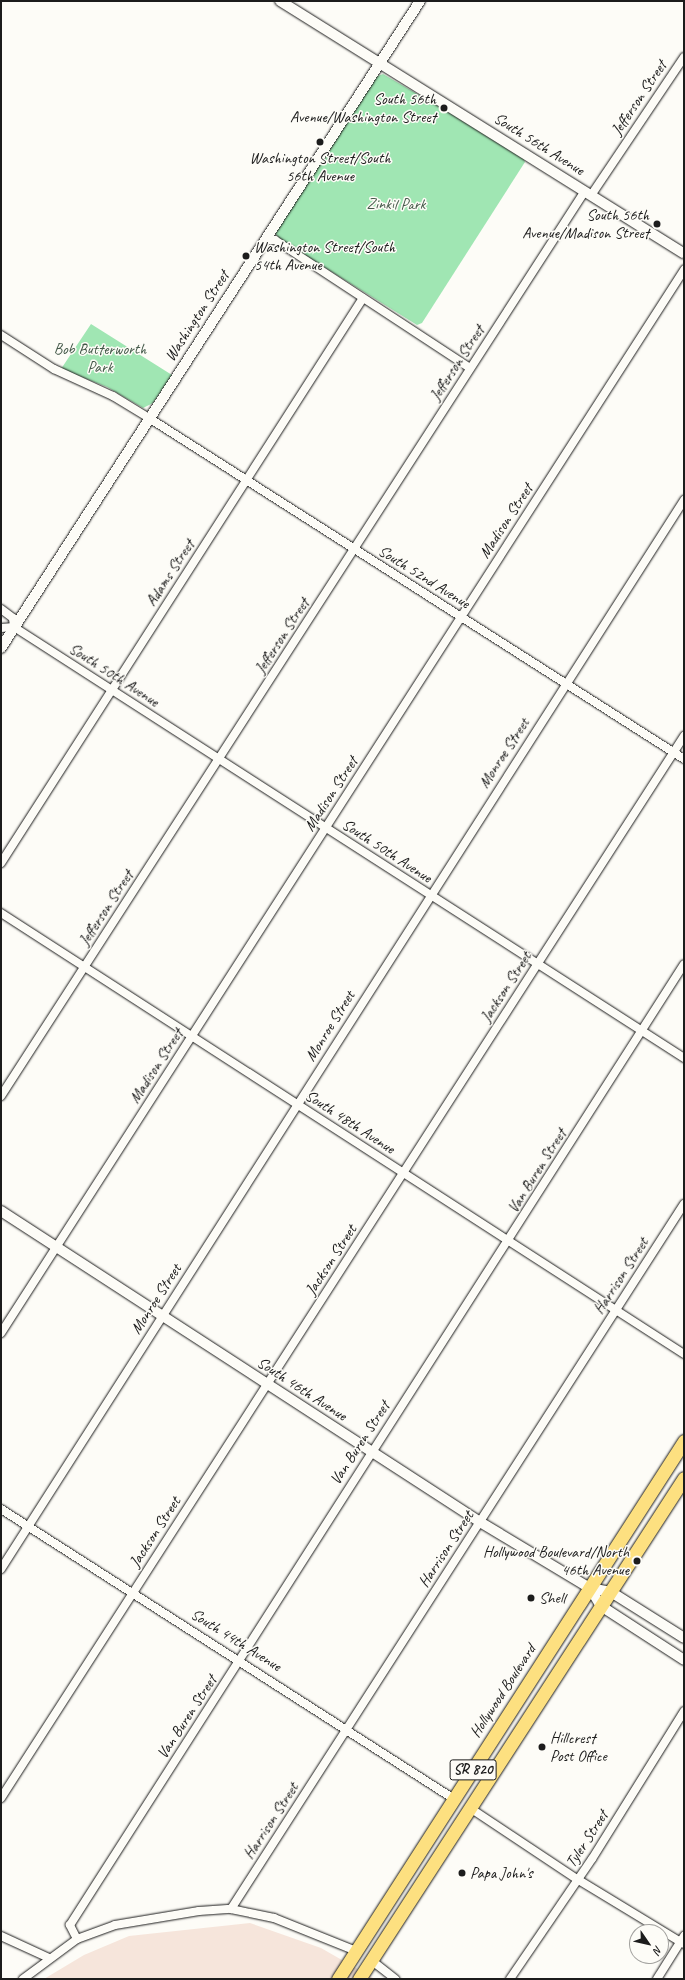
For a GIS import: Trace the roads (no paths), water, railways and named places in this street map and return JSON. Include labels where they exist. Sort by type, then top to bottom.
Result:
[{"type":"highway","name":"Hollywood Boulevard","points":[[338,1979],[684,1441]]},
{"type":"highway","name":"SR 820","points":[[358,1979],[684,1478]]},
{"type":"highway","points":[[470,1808],[467,1794],[497,1746],[503,1723]]},
{"type":"highway","points":[[429,1870],[427,1858],[454,1816],[454,1799]]},
{"type":"highway","points":[[371,1960],[370,1947],[389,1916],[388,1901]]},
{"type":"highway","points":[[350,1979],[358,1967],[356,1951]]},
{"type":"street","name":"South 56th Avenue","points":[[280,1],[684,253]]},
{"type":"street","name":"Washington Street","points":[[1,648],[265,240],[378,62],[420,1]]},
{"type":"street","name":"Jefferson Street","points":[[1,1096],[470,368],[588,193],[684,56]]},
{"type":"street","points":[[265,240],[275,240],[470,368]]},
{"type":"street","name":"Madison Street","points":[[1,1333],[684,270]]},
{"type":"street","name":"Adams Street","points":[[1,863],[363,298]]},
{"type":"street","name":"South 52nd Avenue","points":[[1,335],[54,370],[113,396],[149,418],[684,759]]},
{"type":"street","name":"Monroe Street","points":[[1,1569],[565,683],[684,500]]},
{"type":"street","points":[[1,610],[13,618],[14,627],[1,628]]},
{"type":"street","name":"South 50th Avenue","points":[[14,627],[684,1058]]},
{"type":"street","name":"Jackson Street","points":[[1,1798],[684,736]]},
{"type":"street","name":"South 48th Avenue","points":[[1,913],[296,1105],[510,1241],[615,1311],[684,1354]]},
{"type":"street","name":"Van Buren Street","points":[[77,1939],[70,1925],[241,1659],[370,1451],[510,1241],[640,1030],[684,964]]},
{"type":"street","name":"Harrison Street","points":[[231,1908],[684,1204]]},
{"type":"street","name":"South 46th Avenue","points":[[1,1211],[480,1522],[590,1588]]},
{"type":"street","name":"South 44th Avenue","points":[[1,1509],[241,1659],[454,1799]]},
{"type":"street","points":[[590,1588],[611,1592],[684,1638]]},
{"type":"street","points":[[590,1588],[601,1606],[684,1660]]},
{"type":"street","name":"Tyler Street","points":[[510,1979],[577,1880],[684,1711]]},
{"type":"street","points":[[470,1808],[577,1880],[683,1940],[657,1979]]},
{"type":"street","points":[[23,1979],[49,1958],[77,1939],[115,1925],[164,1914],[231,1908],[299,1925],[356,1951]]},
{"type":"street","points":[[1,1936],[49,1958]]},
{"type":"street","points":[[371,1960],[395,1979]]},
{"type":"place","name":"South 56th Avenue/Washington Street","points":[[444,108]]},
{"type":"place","name":"Washington Street/South 56th Avenue","points":[[320,142]]},
{"type":"place","name":"South 56th Avenue/Madison Street","points":[[657,224]]},
{"type":"place","name":"Washington Street/South 54th Avenue","points":[[246,256]]},
{"type":"place","name":"Hollywood Boulevard/North 46th Avenue","points":[[637,1561]]},
{"type":"place","name":"Shell","points":[[531,1598]]},
{"type":"place","name":"Hillcrest Post Office","points":[[542,1747]]},
{"type":"place","name":"Papa John's","points":[[462,1873]]},
{"type":"park label","name":"Zinkil Park","points":[[396,204]]},
{"type":"park label","name":"Bob Butterworth Park","points":[[100,358]]}]
